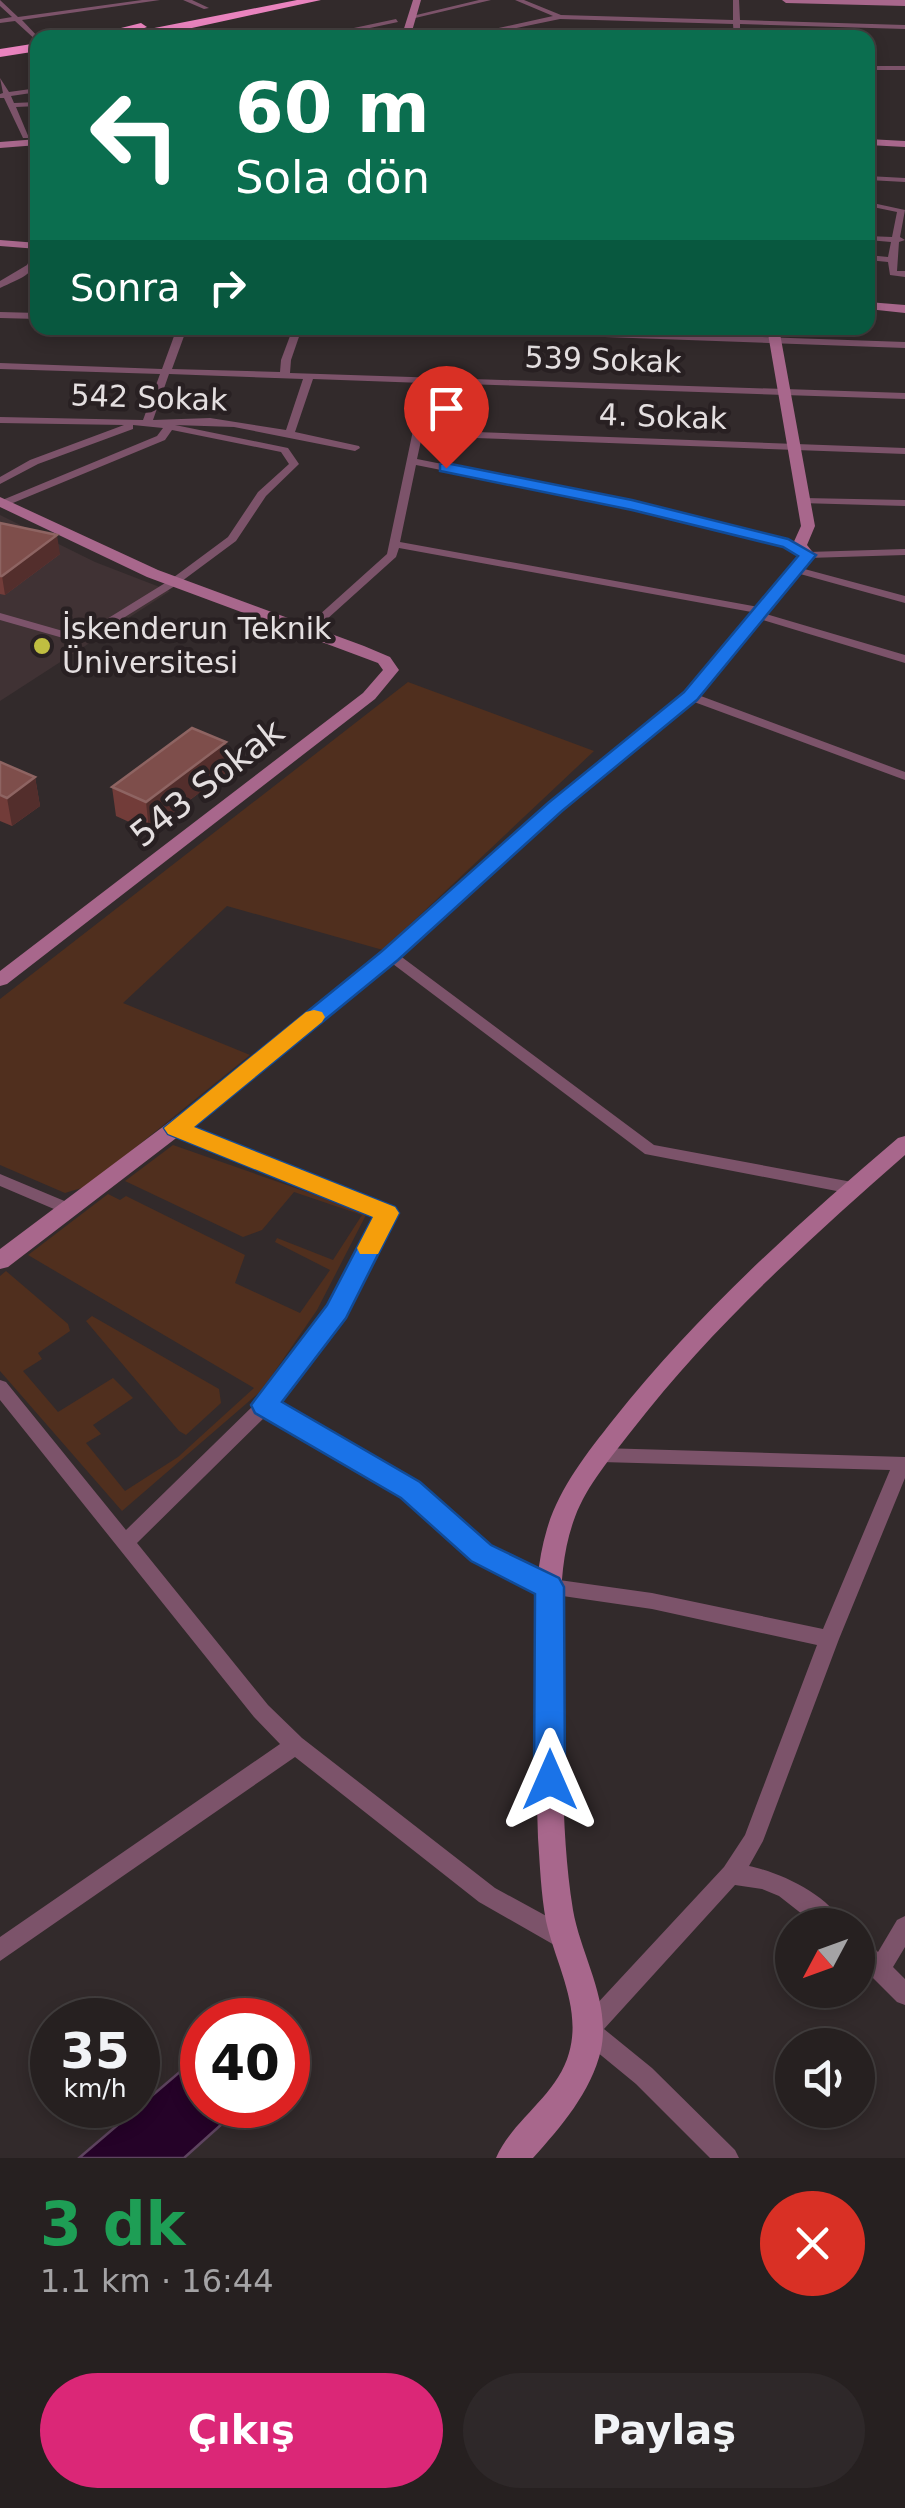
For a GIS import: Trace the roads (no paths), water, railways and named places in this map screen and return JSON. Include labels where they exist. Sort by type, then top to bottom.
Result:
[{"type":"highway","points":[[108,30],[244,0]]},
{"type":"highway","points":[[113,30],[275,0]]},
{"type":"highway","points":[[164,30],[315,0]]},
{"type":"highway","points":[[0,54],[30,48]]},
{"type":"street","points":[[0,21],[157,0]]},
{"type":"street","points":[[186,0],[206,8]]},
{"type":"street","points":[[394,30],[404,0]]},
{"type":"street","points":[[407,30],[417,0]]},
{"type":"street","points":[[411,18],[488,0]]},
{"type":"street","points":[[518,0],[560,17]]},
{"type":"street","points":[[736,0],[737,30]]},
{"type":"street","points":[[786,0],[905,3]]},
{"type":"street","points":[[0,2],[30,36]]},
{"type":"street","points":[[498,30],[560,17],[905,27]]},
{"type":"street","points":[[348,30],[396,20]]},
{"type":"street","points":[[829,24],[831,30]]},
{"type":"street","points":[[875,68],[905,68]]},
{"type":"street","points":[[0,80],[4,96],[30,132]]},
{"type":"street","points":[[4,96],[30,91]]},
{"type":"street","points":[[12,105],[30,104]]},
{"type":"street","points":[[0,141],[30,138]]},
{"type":"street","points":[[875,144],[905,146]]},
{"type":"street","points":[[875,178],[905,180]]},
{"type":"street","points":[[875,205],[899,207],[900,240],[892,260],[893,273],[905,274]]},
{"type":"street","points":[[875,238],[900,240]]},
{"type":"street","points":[[0,244],[30,248]]},
{"type":"street","points":[[875,259],[892,260]]},
{"type":"street","points":[[25,272],[30,263]]},
{"type":"street","points":[[0,285],[30,272]]},
{"type":"street","points":[[875,311],[905,313]]},
{"type":"street","points":[[0,315],[30,316]]},
{"type":"street","points":[[144,422],[179,335]]},
{"type":"street","points":[[285,375],[295,335]]},
{"type":"street","points":[[0,1261],[176,1128],[390,956],[552,810],[690,696],[762,613],[801,557],[808,526],[774,335]]},
{"type":"street","points":[[786,335],[905,345]]},
{"type":"street","name":"539 Sokak","points":[[0,366],[905,396]]},
{"type":"street","points":[[289,434],[309,376]]},
{"type":"street","points":[[312,627],[392,555],[429,379]]},
{"type":"street","name":"542 Sokak","points":[[0,420],[218,422],[355,448]]},
{"type":"street","points":[[0,481],[34,462],[144,422],[284,450],[294,464],[262,494],[232,539],[174,582],[92,633],[70,636],[0,616]]},
{"type":"street","points":[[2,502],[161,438],[168,428]]},
{"type":"street","name":"4. Sokak","points":[[419,434],[905,451]]},
{"type":"street","points":[[413,461],[632,505],[801,557],[905,600]]},
{"type":"street","points":[[804,501],[905,502]]},
{"type":"street","name":"543 Sokak","points":[[0,980],[369,696],[391,670],[384,660],[312,627],[174,582],[2,502]]},
{"type":"street","points":[[395,544],[762,613],[905,658]]},
{"type":"street","points":[[801,557],[905,552]]},
{"type":"street","points":[[690,696],[905,776]]},
{"type":"street","points":[[390,956],[650,1150],[852,1188]]},
{"type":"street","points":[[126,1542],[265,1405],[337,1311],[387,1213],[176,1128]]},
{"type":"street","points":[[512,2158],[562,2100],[582,2059],[588,2030],[558,1907],[550,1780],[549,1587],[559,1527],[601,1455],[685,1350],[852,1188],[905,1143]]},
{"type":"street","points":[[0,1180],[68,1209]]},
{"type":"street","points":[[0,1387],[261,1711],[295,1745],[487,1896],[564,1938]]},
{"type":"street","points":[[265,1405],[410,1490],[481,1553],[549,1587],[652,1601],[828,1639]]},
{"type":"street","points":[[588,2030],[732,1874],[752,1841],[828,1639],[903,1463],[601,1455]]},
{"type":"street","points":[[0,1950],[295,1745]]},
{"type":"street","points":[[732,1874],[762,1875],[813,1908]]},
{"type":"street","points":[[880,1969],[905,1927]]},
{"type":"street","points":[[875,1964],[905,1994]]},
{"type":"street","points":[[588,2030],[644,2076],[727,2158]]},
{"type":"place","name":"İskenderun Teknik Üniversitesi","points":[[42,646]]}]
